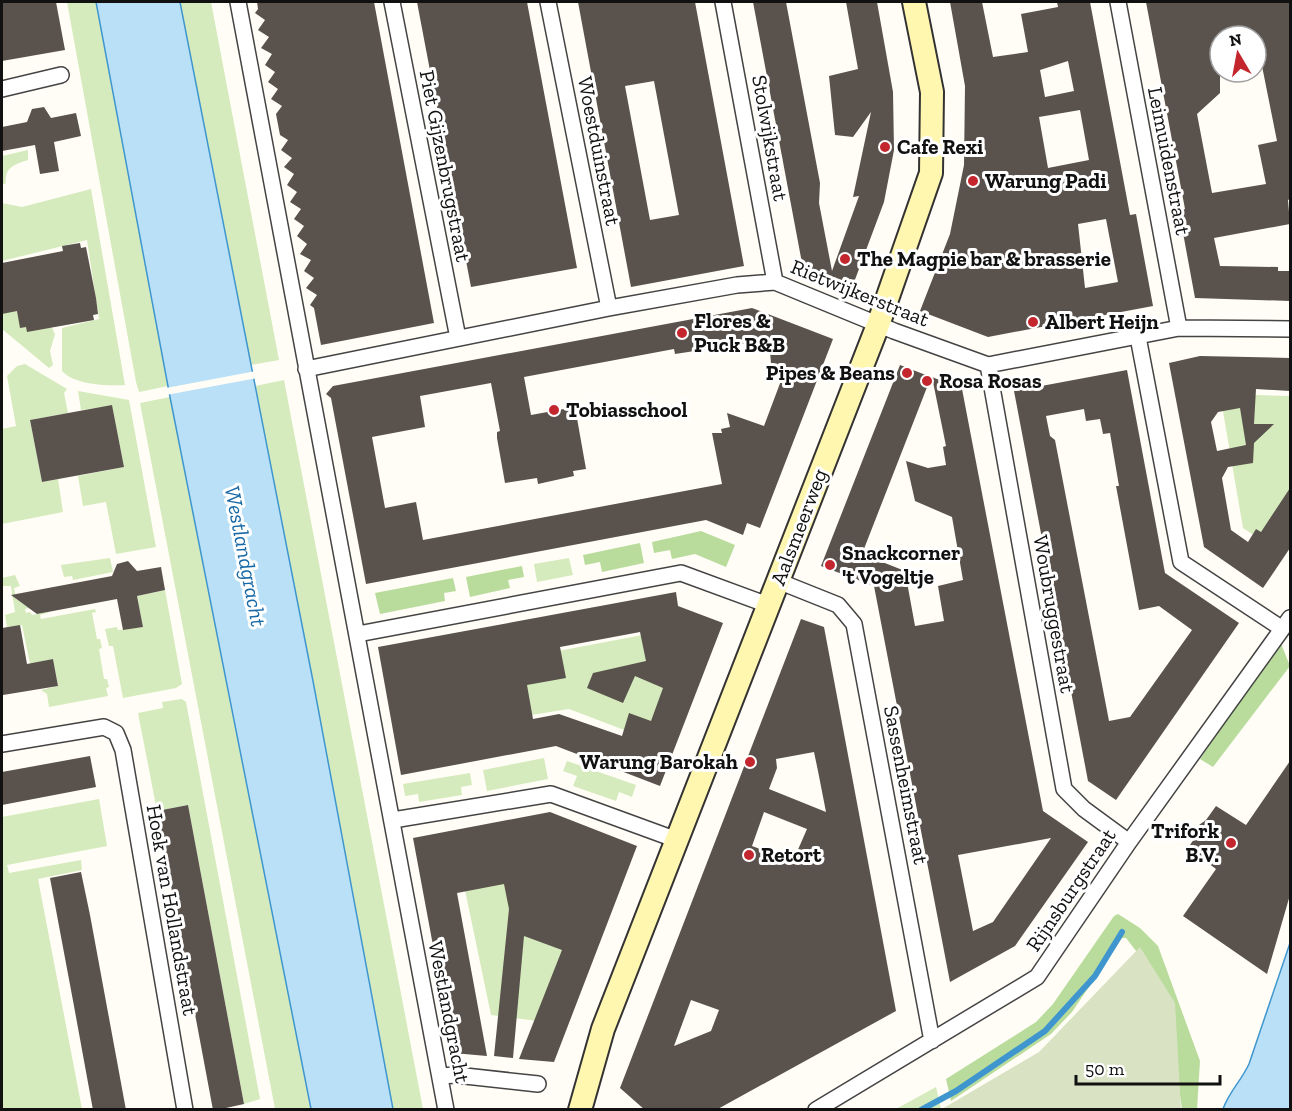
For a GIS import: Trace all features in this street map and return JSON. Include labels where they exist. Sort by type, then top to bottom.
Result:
[{"type":"main road","name":"Aalsmeerweg","points":[[600,1040],[878,325],[931,173],[932,92],[914,2]]},
{"type":"main road","points":[[564,1110],[581,1070],[600,1040]]},
{"type":"main road","points":[[580,1110],[600,1040]]},
{"type":"street","name":"Westlandgracht","points":[[238,2],[446,1110]]},
{"type":"street","name":"Piet Gijzenbrugstraat","points":[[392,2],[458,338]]},
{"type":"street","name":"Woestduinstraat","points":[[549,2],[609,308]]},
{"type":"street","name":"Stolwijkstraat","points":[[723,2],[775,282]]},
{"type":"street","name":"Leimuidenstraat","points":[[1118,2],[1179,328]]},
{"type":"street","points":[[2,89],[61,75]]},
{"type":"street","name":"Rietwijkerstraat","points":[[306,369],[609,308],[737,285],[775,282],[878,325],[988,365]]},
{"type":"street","points":[[988,365],[1179,328],[1290,329]]},
{"type":"street","points":[[1138,337],[1181,562],[1286,623]]},
{"type":"street","name":"Woubruggestraat","points":[[988,365],[1064,789],[1084,809],[1129,842]]},
{"type":"street","points":[[358,634],[681,573],[768,605]]},
{"type":"street","name":"Sassenheimstraat","points":[[778,581],[838,604],[854,624],[932,1041]]},
{"type":"street","name":"Rijnsburgstraat","points":[[816,1110],[1037,977],[1129,842],[1286,623]]},
{"type":"street","name":"Hoek van Hollandstraat","points":[[2,744],[104,726],[116,733],[123,750],[185,1110]]},
{"type":"street","points":[[393,820],[551,794],[676,840]]},
{"type":"street","points":[[440,1076],[538,1084]]},
{"type":"green space","points":[[67,2],[96,2],[168,386],[139,392],[136,382]]},
{"type":"green space","points":[[180,2],[211,2],[279,360],[251,365]]},
{"type":"green space","points":[[28,150],[28,160],[12,167],[7,173],[6,183],[2,185],[2,156]]},
{"type":"green space","points":[[91,189],[125,385],[83,382],[62,371],[62,328],[99,319],[87,240],[2,261],[2,203],[22,207]]},
{"type":"green space","points":[[2,300],[52,328],[55,334],[50,351],[53,365],[49,368],[2,329]]},
{"type":"green space","points":[[25,364],[67,389],[64,393],[68,413],[30,420],[42,482],[58,479],[63,512],[2,524],[2,429],[16,426],[7,376],[17,366]]},
{"type":"green space","points":[[284,380],[423,1109],[393,1109],[255,386]]},
{"type":"green space","points":[[78,391],[129,400],[156,547],[116,554],[106,502],[83,506],[78,476],[124,467],[112,406],[81,410]]},
{"type":"green space","points":[[1220,394],[1290,396],[1290,489],[1258,538],[1243,528]]},
{"type":"green space","points":[[170,397],[311,1109],[275,1109],[140,403]]},
{"type":"green space","points":[[701,531],[735,545],[726,567],[695,554],[672,559],[670,550],[654,553],[652,542]]},
{"type":"green space","points":[[640,543],[644,563],[602,572],[600,562],[585,565],[583,555]]},
{"type":"green space","points":[[110,558],[113,572],[73,580],[72,576],[64,577],[61,565]]},
{"type":"green space","points":[[569,558],[573,575],[537,582],[534,564]]},
{"type":"green space","points":[[522,566],[524,577],[508,580],[510,588],[470,597],[466,577]]},
{"type":"green space","points":[[15,575],[20,586],[14,588],[16,599],[29,608],[25,609],[26,613],[30,612],[32,615],[53,611],[40,615],[41,619],[95,609],[96,612],[92,613],[97,639],[100,639],[102,648],[99,649],[104,679],[107,679],[109,687],[106,688],[108,696],[49,707],[47,694],[41,690],[58,686],[53,659],[30,664],[22,625],[7,627],[5,615],[15,612],[11,586],[2,586],[2,578]]},
{"type":"green space","points":[[453,578],[456,591],[444,593],[445,601],[380,614],[375,593]]},
{"type":"green space","points":[[165,590],[182,684],[176,688],[123,698],[113,646],[109,646],[105,629],[143,627],[137,596]]},
{"type":"green space","points":[[669,630],[683,634],[648,739],[569,709],[436,730],[426,676]]},
{"type":"green space","points":[[1280,641],[1290,666],[1213,767],[1200,759]]},
{"type":"green space","points":[[182,699],[186,702],[260,1099],[244,1104],[188,805],[157,811],[138,713],[163,708],[162,702]]},
{"type":"green space","points":[[544,758],[548,779],[487,791],[483,770]]},
{"type":"green space","points":[[567,761],[636,785],[632,797],[619,792],[616,801],[573,786],[577,776],[563,771]]},
{"type":"green space","points":[[470,773],[472,785],[461,787],[462,795],[419,802],[418,794],[405,796],[403,784]]},
{"type":"green space","points":[[99,799],[107,846],[7,865],[9,873],[81,860],[82,870],[38,879],[82,1109],[2,1109],[2,817]]},
{"type":"green space","points":[[594,864],[538,1021],[491,1015],[460,866]]},
{"type":"green space","points":[[1118,914],[1140,928],[1158,946],[1200,1061],[1197,1109],[1182,1109],[1179,1089],[1140,956],[1126,938],[1122,938],[1072,1012],[1051,1034],[951,1101],[946,1079],[1036,1022],[1053,1004],[1114,916]]},
{"type":"green space","points":[[1140,947],[1175,1003],[1181,1109],[942,1109],[1039,1052]]},
{"type":"green space","points":[[936,1087],[941,1109],[896,1109]]},
{"type":"water","points":[[96,2],[180,2],[313,681],[393,1109],[311,1109],[170,397]]},
{"type":"water","points":[[1290,943],[1290,1109],[1223,1109],[1249,1064]]},
{"type":"pier","points":[[256,371],[257,378],[166,395],[166,388]]},
{"type":"building","points":[[2,2],[56,2],[65,50],[2,61]]},
{"type":"building","points":[[257,2],[374,2],[434,323],[321,345],[314,308],[310,305],[317,295],[306,288],[314,278],[304,271],[311,260],[300,254],[307,244],[297,236],[304,226],[294,219],[301,209],[290,202],[297,192],[287,185],[294,174],[284,167],[292,158],[281,150],[288,140],[280,135],[276,114],[282,106],[271,99],[278,89],[268,82],[275,72],[265,65],[272,54],[261,48],[269,37],[258,30],[265,20],[255,13],[258,9]]},
{"type":"building","points":[[417,2],[527,2],[577,268],[471,287]]},
{"type":"building","points":[[578,2],[695,2],[744,266],[631,287]],"holes":[[[654,81],[679,215],[650,220],[625,86]]]},
{"type":"building","points":[[753,2],[786,2],[820,183],[819,203],[832,271],[859,196],[853,197],[871,112],[853,137],[835,135],[829,76],[858,69],[846,2],[877,2],[893,92],[894,150],[884,202],[853,285],[805,267],[802,263]]},
{"type":"building","points":[[950,2],[982,2],[993,57],[1028,52],[1021,14],[1058,7],[1057,2],[1090,2],[1130,215],[1136,214],[1153,306],[988,337],[920,311],[950,234],[964,165],[965,86]],"holes":[[[1068,61],[1074,91],[1045,97],[1040,70]],[[1080,110],[1089,160],[1048,168],[1039,117]],[[1106,219],[1118,282],[1085,288],[1078,224]]]},
{"type":"building","points":[[1146,2],[1290,2],[1290,199],[1288,200],[1290,224],[1214,238],[1220,266],[1278,267],[1278,271],[1290,271],[1290,301],[1195,298],[1179,211],[1185,209]],"holes":[[[1208,24],[1268,24],[1268,84],[1266,84],[1277,141],[1258,145],[1266,184],[1212,193],[1197,114],[1220,93],[1220,84],[1208,84]]]},
{"type":"building","points":[[44,107],[51,118],[76,113],[81,136],[54,142],[59,171],[40,174],[35,145],[2,151],[2,127],[27,122],[32,109]]},
{"type":"building","points":[[80,243],[81,248],[86,247],[96,298],[98,314],[93,315],[94,320],[27,332],[26,327],[20,328],[17,311],[2,314],[2,263],[63,251],[62,246]]},
{"type":"building","points":[[752,308],[833,339],[760,528],[747,523],[743,535],[706,520],[366,584],[331,398],[326,394],[333,386]],"holes":[[[747,343],[770,351],[771,364],[767,373],[782,378],[764,426],[727,413],[730,427],[721,429],[722,433],[712,433],[722,484],[423,540],[416,502],[385,508],[372,437],[425,427],[420,396],[491,383],[500,431],[497,432],[497,438],[505,483],[537,478],[538,484],[574,476],[573,471],[586,469],[575,407],[531,415],[524,377],[674,349],[675,354]]]},
{"type":"building","points":[[1200,356],[1290,358],[1290,391],[1256,389],[1254,424],[1274,424],[1254,443],[1253,463],[1228,467],[1222,478],[1231,530],[1248,542],[1256,529],[1261,532],[1290,488],[1290,548],[1263,588],[1204,547],[1169,363]],"holes":[[[1240,408],[1246,445],[1217,451],[1211,422],[1218,412]]]},
{"type":"building","points":[[900,365],[931,377],[862,554],[905,571],[915,626],[944,621],[938,586],[963,580],[952,517],[915,501],[906,461],[928,468],[946,465],[943,447],[946,446],[932,377],[962,389],[1043,811],[1088,842],[1015,946],[950,982],[874,586],[821,566]],"holes":[[[1051,838],[993,922],[973,931],[958,855]]]},
{"type":"building","points":[[1127,370],[1165,573],[1239,623],[1116,800],[1088,781],[1014,391]],"holes":[[[1084,409],[1086,421],[1100,419],[1103,434],[1110,433],[1119,486],[1116,486],[1139,610],[1159,606],[1192,630],[1130,717],[1109,721],[1055,440],[1050,436],[1046,416]]]},
{"type":"building","points":[[112,405],[124,467],[42,482],[30,420]]},
{"type":"building","points":[[128,561],[137,571],[161,567],[165,590],[137,596],[143,627],[123,630],[117,599],[37,614],[11,595],[112,576],[117,564]]},
{"type":"building","points":[[676,592],[678,606],[723,623],[660,786],[556,746],[401,775],[378,647]],"holes":[[[640,632],[646,661],[593,673],[587,688],[623,703],[635,676],[663,688],[651,721],[629,713],[622,736],[559,714],[533,719],[527,685],[566,678],[560,647]]]},
{"type":"building","points":[[801,619],[824,627],[896,1011],[716,1110],[645,1110],[620,1088]],"holes":[[[814,752],[818,771],[826,812],[769,789],[777,768],[776,759]],[[764,812],[807,829],[793,861],[752,846]],[[691,1000],[719,1010],[711,1031],[674,1046]]]},
{"type":"building","points":[[20,625],[27,664],[53,659],[58,686],[3,695],[2,628]]},
{"type":"building","points":[[90,756],[96,787],[2,805],[2,772]]},
{"type":"building","points":[[1290,761],[1290,895],[1267,974],[1183,916],[1216,869],[1188,848],[1198,833],[1199,825],[1206,820],[1216,806],[1246,825]]},
{"type":"building","points":[[188,805],[244,1104],[217,1110],[213,1110],[157,811]]},
{"type":"building","points":[[550,812],[637,846],[554,1062],[519,1059],[562,950],[524,936],[513,1058],[494,1056],[509,909],[504,884],[457,893],[487,1056],[453,1053],[413,838]]},
{"type":"building","points":[[81,872],[126,1110],[93,1110],[50,878]]},
{"type":"waterway","points":[[921,1110],[956,1091],[1045,1031],[1095,976],[1122,932]]},
{"type":"place","name":"Cafe Rexi","points":[[885,147]]},
{"type":"place","name":"Warung Padi","points":[[973,181]]},
{"type":"place","name":"The Magpie bar & brasserie","points":[[845,259]]},
{"type":"place","name":"Albert Heijn","points":[[1033,322]]},
{"type":"place","name":"Flores & Puck B&B","points":[[682,333]]},
{"type":"place","name":"Pipes & Beans","points":[[907,373]]},
{"type":"place","name":"Rosa Rosas","points":[[927,381]]},
{"type":"place","name":"Tobiasschool","points":[[554,410]]},
{"type":"place","name":"Snackcorner 't Vogeltje","points":[[830,565]]},
{"type":"place","name":"Warung Barokah","points":[[750,762]]},
{"type":"place","name":"Trifork B.V.","points":[[1231,843]]},
{"type":"place","name":"Retort","points":[[749,855]]}]
